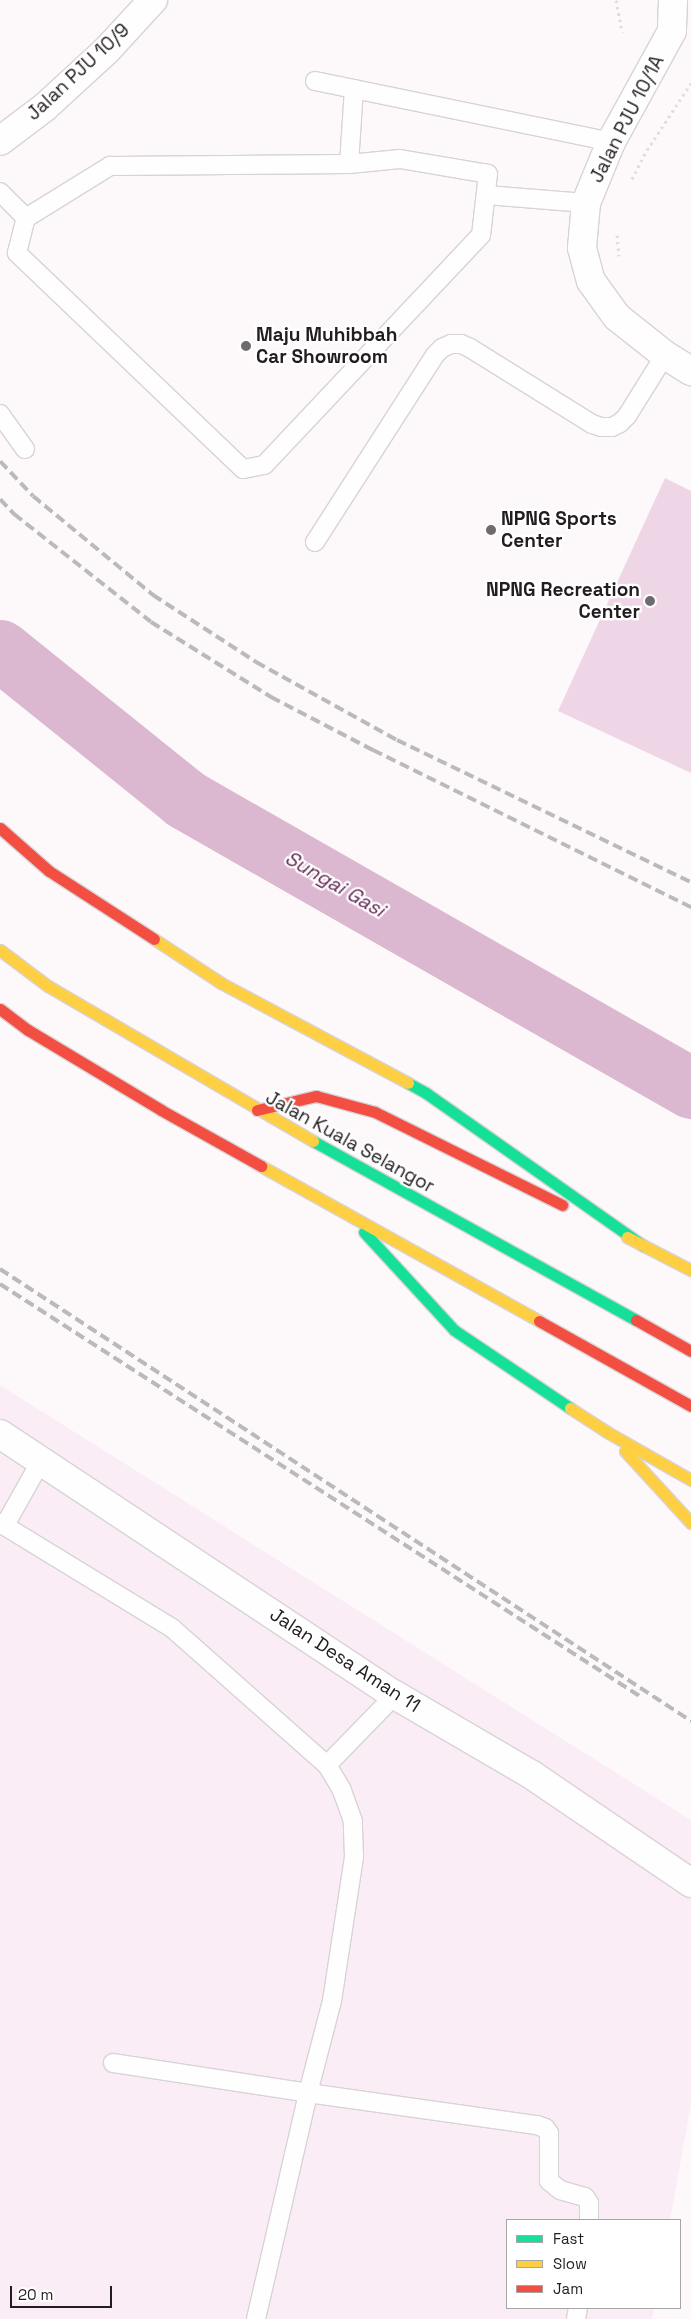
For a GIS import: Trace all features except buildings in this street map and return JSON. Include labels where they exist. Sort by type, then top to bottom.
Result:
[{"type":"highway","points":[[0,828],[49,870],[221,983],[426,1093],[644,1246]]},
{"type":"highway","name":"Jalan Kuala Selangor","points":[[0,950],[48,986],[257,1110],[691,1351]]},
{"type":"highway","points":[[0,1009],[28,1030],[161,1110],[691,1406]]},
{"type":"highway","points":[[257,1110],[316,1096],[375,1112],[691,1270]]},
{"type":"highway","points":[[349,1215],[454,1330],[607,1432],[691,1480]]},
{"type":"highway","points":[[607,1432],[691,1523]]},
{"type":"street","name":"Jalan PJU 10/9","points":[[0,141],[45,107],[100,56],[154,0]]},
{"type":"street","name":"Jalan PJU 10/1A","points":[[673,0],[672,31],[611,142],[586,202],[582,248],[591,281],[617,317],[665,355],[691,371]]},
{"type":"street","name":"Jalan Desa Aman 11","points":[[0,1434],[395,1694],[532,1774],[691,1883]]},
{"type":"lane","points":[[315,81],[611,142]]},
{"type":"lane","points":[[350,164],[354,89]]},
{"type":"lane","points":[[400,160],[488,174],[481,235],[264,466],[243,469],[17,253],[26,218],[110,166],[350,164],[400,160]]},
{"type":"lane","points":[[0,192],[26,218]]},
{"type":"lane","points":[[486,195],[586,202]]},
{"type":"lane","points":[[315,542],[435,355],[442,348],[451,344],[461,344],[470,348],[592,424],[602,427],[612,427],[620,423],[627,416],[665,355]]},
{"type":"lane","points":[[0,414],[25,449]]},
{"type":"lane","points":[[42,1460],[3,1524],[172,1628],[327,1765],[342,1790],[353,1821],[354,1857],[332,2001],[308,2094],[256,2319]]},
{"type":"lane","points":[[327,1765],[395,1694]]},
{"type":"lane","points":[[113,2063],[308,2094],[537,2125],[545,2128],[551,2141],[549,2181],[560,2190],[585,2198],[589,2203],[589,2219]]},
{"type":"path","points":[[616,0],[622,32]]},
{"type":"path","points":[[630,184],[647,150],[691,83]]},
{"type":"path","points":[[616,228],[619,259]]},
{"type":"shaded area","name":"NPNG Recreation Center","points":[[665,478],[691,491],[691,773],[558,711]]},
{"type":"shaded area","points":[[0,1385],[691,1820],[691,2104],[670,2219],[506,2219],[506,2309],[654,2309],[652,2319],[0,2319]]},
{"type":"waterway","name":"Sungai Gasi","points":[[0,650],[185,799],[691,1088]]},
{"type":"railway","points":[[0,461],[33,496],[153,595],[256,662],[397,740],[691,882]]},
{"type":"railway","points":[[0,499],[14,514],[151,622],[271,697],[373,750],[691,907]]},
{"type":"railway","points":[[0,1269],[691,1721]]},
{"type":"railway","points":[[0,1284],[641,1697]]},
{"type":"traffic: fast","points":[[408,1083],[426,1093],[644,1246]]},
{"type":"traffic: fast","points":[[313,1141],[636,1320]]},
{"type":"traffic: fast","points":[[364,1232],[454,1330],[570,1408]]},
{"type":"traffic: slow","points":[[154,939],[221,983],[408,1083]]},
{"type":"traffic: slow","points":[[0,950],[48,986],[313,1141]]},
{"type":"traffic: slow","points":[[261,1166],[539,1321]]},
{"type":"traffic: slow","points":[[627,1237],[691,1270]]},
{"type":"traffic: slow","points":[[570,1408],[607,1432],[691,1480]]},
{"type":"traffic: slow","points":[[625,1451],[691,1523]]},
{"type":"traffic: jam","points":[[0,828],[49,871],[154,939]]},
{"type":"traffic: jam","points":[[0,1009],[28,1030],[161,1110],[261,1166]]},
{"type":"traffic: jam","points":[[257,1110],[316,1096],[375,1112],[562,1205]]},
{"type":"traffic: jam","points":[[636,1320],[691,1351]]},
{"type":"traffic: jam","points":[[539,1321],[691,1406]]},
{"type":"place","name":"Maju Muhibbah Car Showroom","points":[[246,346]]},
{"type":"place","name":"NPNG Sports Center","points":[[491,530]]},
{"type":"place","name":"NPNG Recreation Center","points":[[650,601]]}]
